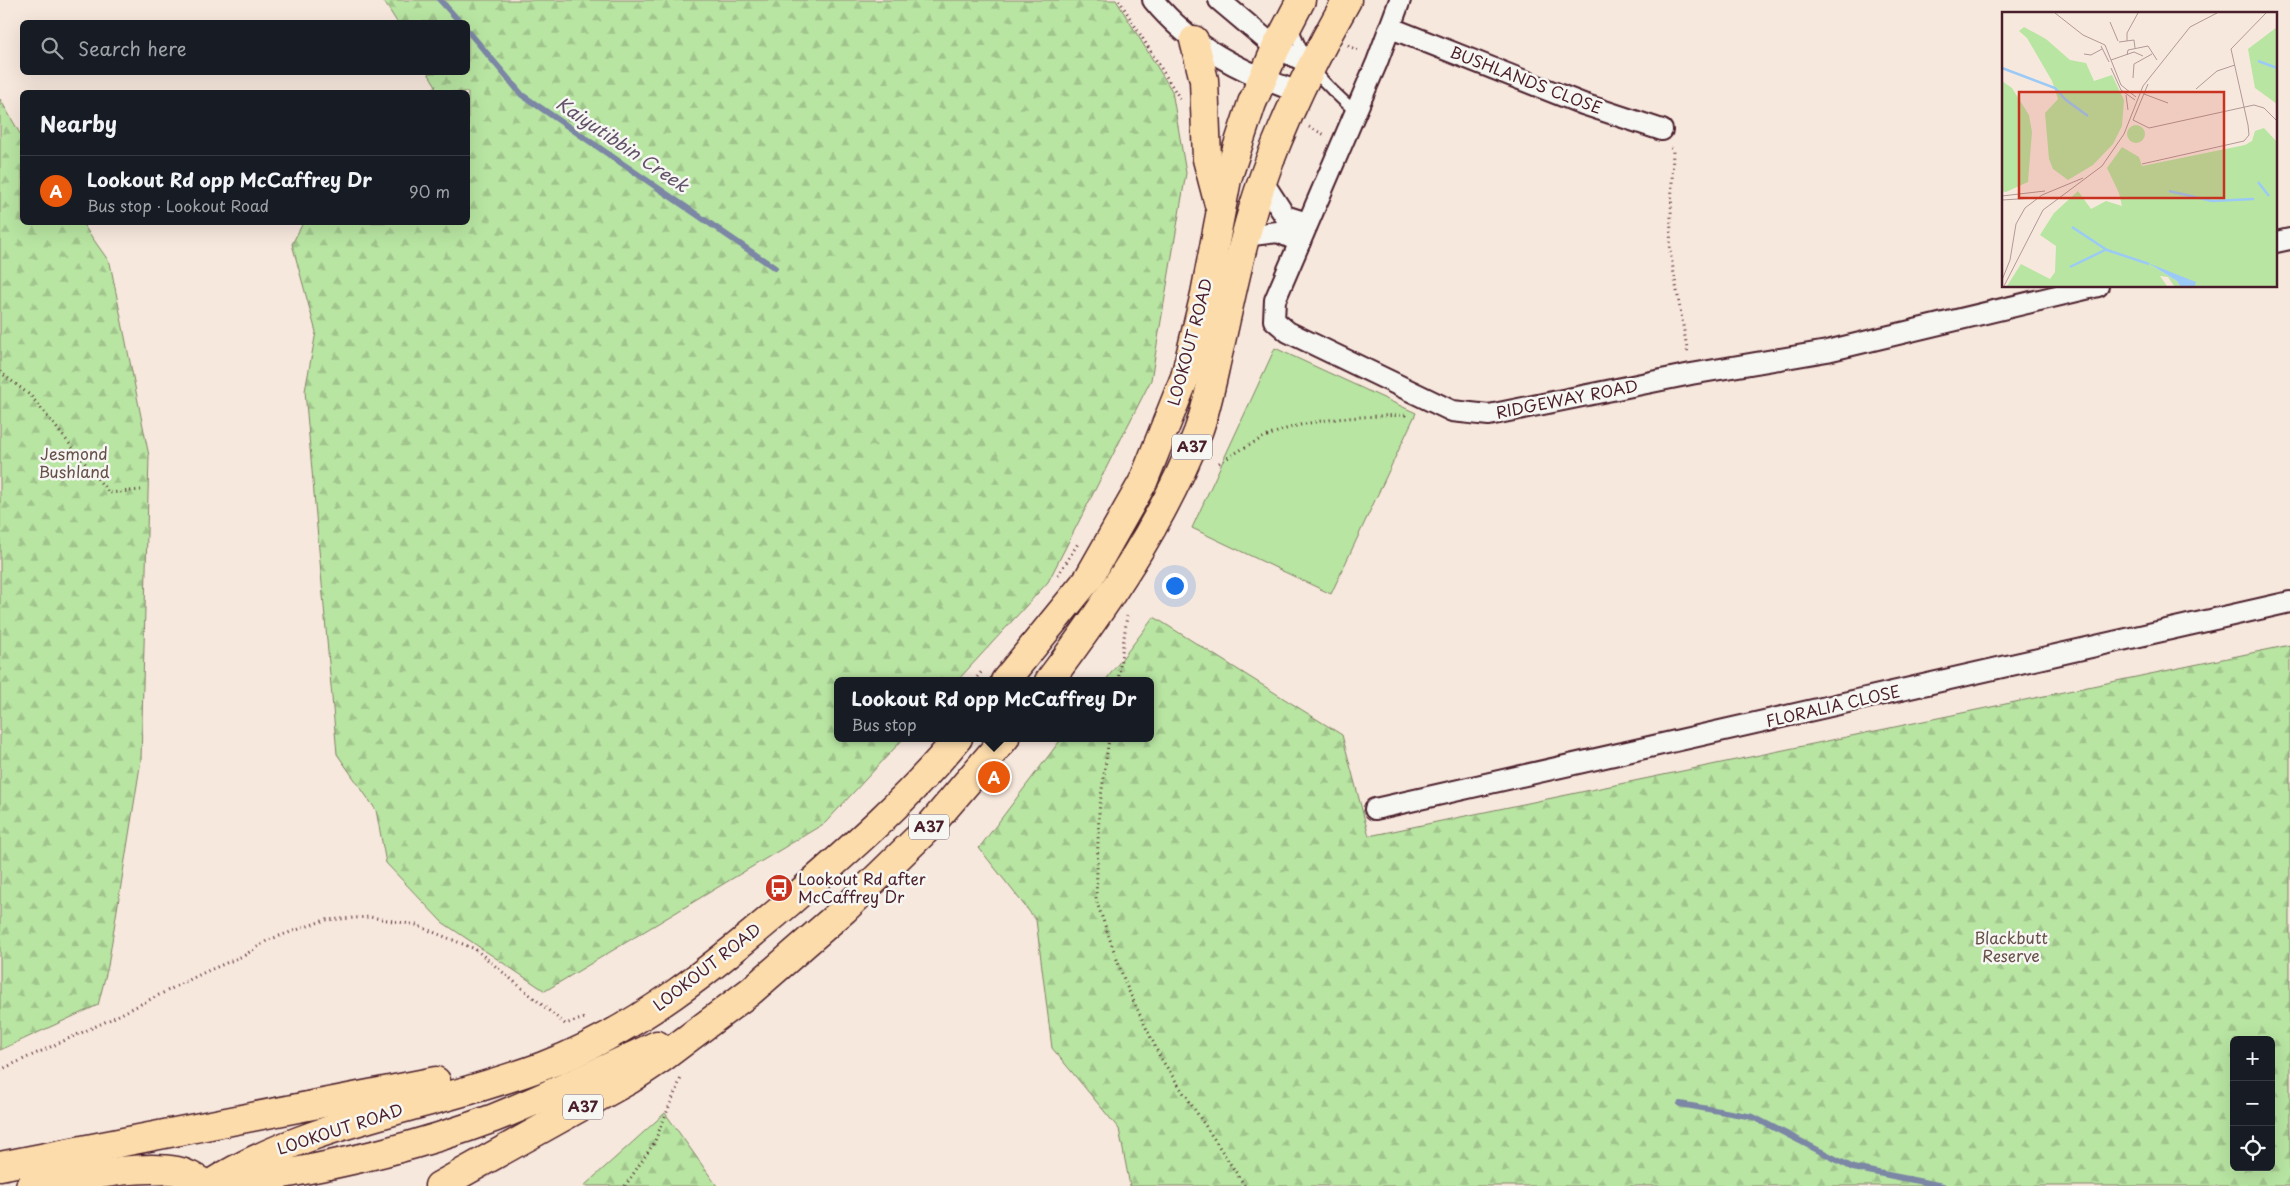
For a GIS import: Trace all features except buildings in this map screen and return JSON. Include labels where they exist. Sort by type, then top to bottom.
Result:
[{"type":"highway","name":"LOOKOUT ROAD","points":[[1053,677],[1086,632],[1130,563],[1177,479],[1199,431],[1245,236],[1263,182],[1298,92],[1311,64],[1347,0]]},
{"type":"highway","name":"LOOKOUT ROAD","points":[[996,673],[1088,579],[1144,482],[1184,377],[1206,294],[1227,179],[1252,103],[1276,48],[1296,9]]},
{"type":"highway","points":[[1194,40],[1204,80],[1207,159],[1220,209]]},
{"type":"highway","name":"LOOKOUT ROAD","points":[[207,1186],[270,1151],[324,1130],[507,1078],[543,1066],[603,1038],[677,994],[713,967],[820,876],[882,818],[954,742]]},
{"type":"highway","name":"A37","points":[[439,1186],[629,1080],[751,991],[845,909],[930,827],[1002,742]]},
{"type":"highway","points":[[30,1186],[150,1169],[178,1171],[193,1176],[207,1186],[326,1166],[397,1149],[484,1121],[548,1095],[719,1015]]},
{"type":"highway","points":[[0,1166],[318,1106],[485,1069],[507,1078]]},
{"type":"street","points":[[1153,0],[1178,27],[1233,66],[1298,92]]},
{"type":"street","points":[[1218,0],[1276,48],[1311,64]]},
{"type":"street","name":"RIDGEWAY ROAD","points":[[1400,0],[1391,28],[1275,300],[1274,320],[1288,332],[1452,411],[1489,415],[1691,374],[1827,351],[2090,288]]},
{"type":"street","name":"BUSHLANDS CLOSE","points":[[1391,28],[1583,104],[1663,138]]},
{"type":"street","points":[[1263,182],[1286,216],[1307,223]]},
{"type":"street","points":[[1245,236],[1278,232],[1300,242]]},
{"type":"street","name":"FLORALIA CLOSE","points":[[1375,809],[2290,602]]},
{"type":"lane","points":[[1296,9],[1295,34],[1311,64],[1322,81],[1355,111]]},
{"type":"path","points":[[1119,0],[1165,71],[1181,101]]},
{"type":"path","points":[[1663,138],[1673,149],[1670,251],[1691,374]]},
{"type":"path","points":[[0,372],[31,396],[109,493],[141,490]]},
{"type":"path","points":[[1219,463],[1270,435],[1289,428],[1356,417],[1404,415]]},
{"type":"path","points":[[1057,576],[1083,537]]},
{"type":"path","points":[[1119,677],[1127,616]]},
{"type":"path","points":[[1108,742],[1099,812],[1096,900],[1126,985],[1160,1057],[1245,1186]]},
{"type":"path","points":[[0,1070],[107,1021],[205,972],[245,955],[268,940],[325,920],[370,917],[416,925],[475,949],[566,1024],[578,1022],[594,1014]]},
{"type":"path","points":[[625,1186],[654,1143],[680,1078]]},
{"type":"green space","points":[[383,0],[1116,0],[1172,91],[1186,173],[1151,380],[1048,582],[961,677],[834,677],[834,742],[900,742],[825,823],[545,991],[442,922],[386,863],[376,810],[337,754],[305,391],[316,332],[292,244],[302,225],[470,225],[470,90],[431,90],[436,86],[429,75],[470,75],[470,20],[396,20]]},
{"type":"green space","name":"Jesmond Bushland","points":[[0,99],[20,134],[20,225],[83,225],[110,263],[149,456],[141,760],[108,966],[98,1005],[0,1050]]},
{"type":"green space","points":[[1275,348],[1416,413],[1331,594],[1192,528]]},
{"type":"green space","name":"Blackbutt Reserve","points":[[1154,617],[1342,735],[1369,836],[2290,645],[2290,1186],[1130,1186],[1119,1129],[1052,1048],[1036,920],[979,848],[1059,742],[1154,742],[1154,677],[1108,677]]},
{"type":"green space","points":[[665,1113],[717,1186],[584,1186]]},
{"type":"waterway","name":"Kaiyutibbin Creek","points":[[440,0],[458,20]]},
{"type":"waterway","name":"Kaiyutibbin Creek","points":[[470,33],[522,95],[775,268]]},
{"type":"waterway","points":[[1680,1104],[1753,1117],[1853,1168],[1943,1186]]},
{"type":"place","name":"Lookout Rd opp McCaffrey Dr","points":[[994,777]]},
{"type":"place","name":"Lookout Rd after McCaffrey Dr","points":[[779,888]]}]
